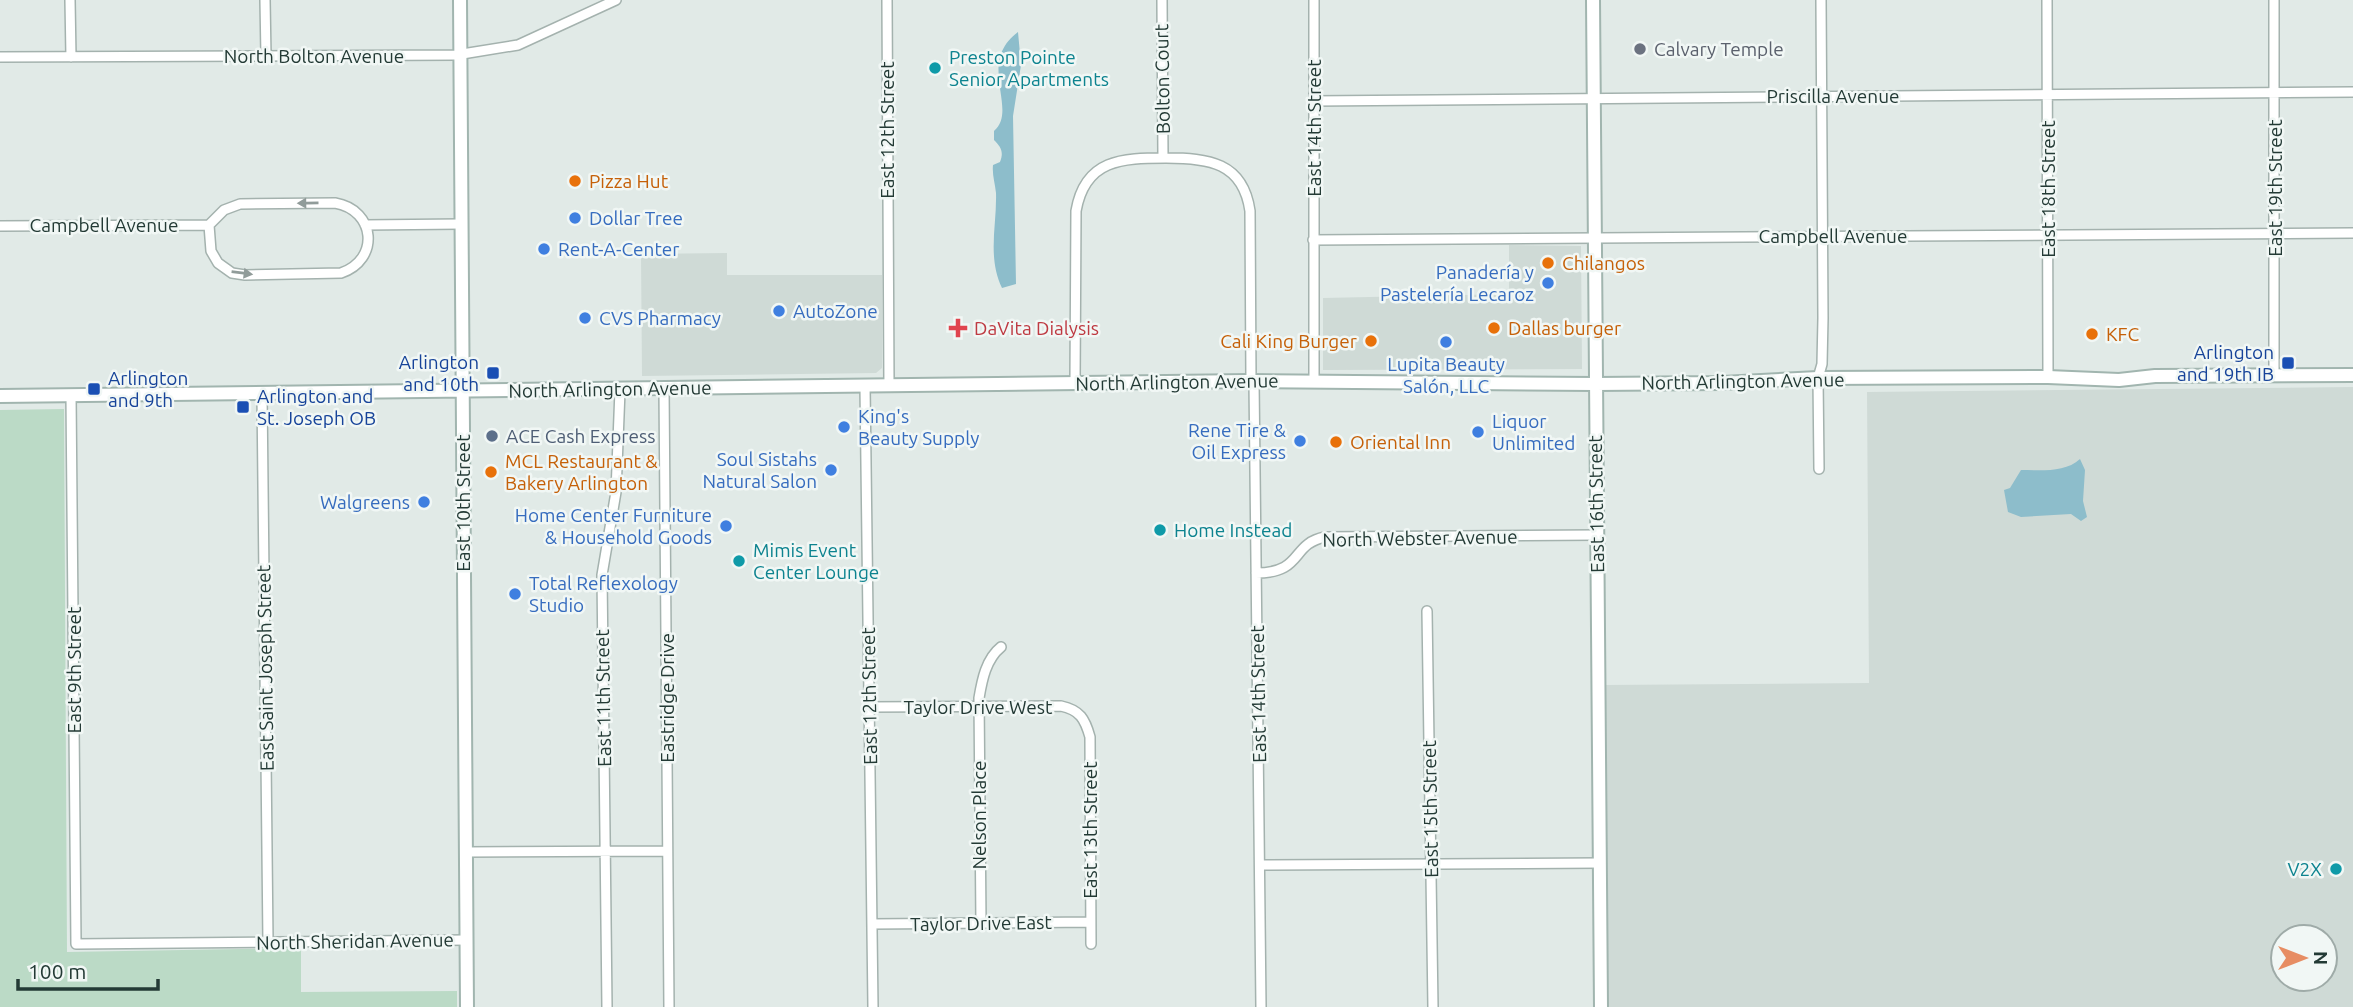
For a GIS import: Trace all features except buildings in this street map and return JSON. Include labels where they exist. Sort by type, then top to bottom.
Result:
[{"type":"main road","name":"East 10th Street","points":[[460,0],[467,1007]]},
{"type":"main road","name":"East 16th Street","points":[[1593,0],[1601,1007]]},
{"type":"main road","name":"North Arlington Avenue","points":[[0,396],[1253,381],[1595,384],[1722,383],[1818,378],[2048,377],[2119,380],[2155,376],[2353,375]]},
{"type":"street","points":[[71,0],[71,57]]},
{"type":"street","points":[[265,0],[266,56]]},
{"type":"street","name":"North Bolton Avenue","points":[[0,57],[460,54],[519,45],[616,0]]},
{"type":"street","name":"East 12th Street","points":[[887,0],[889,385]]},
{"type":"street","name":"Bolton Court","points":[[1162,0],[1163,158]]},
{"type":"street","name":"East 14th Street","points":[[1314,0],[1314,381]]},
{"type":"street","points":[[1819,470],[1818,378],[1822,364],[1821,0]]},
{"type":"street","name":"East 18th Street","points":[[2047,0],[2048,377]]},
{"type":"street","name":"East 19th Street","points":[[2274,0],[2274,375]]},
{"type":"street","name":"Priscilla Avenue","points":[[1314,101],[2353,92]]},
{"type":"street","name":"East 14th Street","points":[[1075,383],[1076,211],[1080,195],[1091,176],[1109,164],[1125,159],[1163,158],[1197,158],[1214,162],[1232,173],[1245,191],[1250,211],[1261,1007]]},
{"type":"street","points":[[335,203],[355,211],[365,225],[368,238],[365,255],[357,265],[346,272],[332,275],[240,275],[224,268],[215,259],[211,251],[209,225],[224,210],[240,204],[335,203]]},
{"type":"street","points":[[365,225],[461,224]]},
{"type":"street","name":"Campbell Avenue","points":[[0,226],[209,225]]},
{"type":"street","name":"Campbell Avenue","points":[[1314,240],[2353,233]]},
{"type":"street","name":"East 12th Street","points":[[865,386],[873,1007]]},
{"type":"street","name":"Eastridge Drive","points":[[664,388],[669,1007]]},
{"type":"street","name":"East 11th Street","points":[[607,1007],[602,575],[616,492],[620,390]]},
{"type":"street","name":"East Saint Joseph Street","points":[[262,394],[268,942]]},
{"type":"street","name":"East 9th Street","points":[[71,395],[76,944]]},
{"type":"street","name":"North Webster Avenue","points":[[1256,573],[1274,572],[1284,568],[1293,562],[1306,545],[1325,537],[1597,535]]},
{"type":"street","name":"East 15th Street","points":[[1427,611],[1433,1007]]},
{"type":"street","name":"Nelson Place","points":[[981,923],[980,691],[987,666],[993,654],[1001,647]]},
{"type":"street","name":"Taylor Drive West","points":[[869,707],[1064,707],[1084,718]]},
{"type":"street","name":"East 13th Street","points":[[1084,718],[1090,737],[1091,944]]},
{"type":"street","points":[[466,852],[667,851]]},
{"type":"street","points":[[1259,864],[1600,863]]},
{"type":"street","name":"Taylor Drive East","points":[[872,924],[1090,922]]},
{"type":"street","name":"North Sheridan Avenue","points":[[76,944],[466,940]]},
{"type":"shaded area","points":[[1509,245],[1581,246],[1582,369],[1323,370],[1323,298],[1509,294]]},
{"type":"shaded area","points":[[727,253],[727,275],[882,275],[882,368],[876,373],[642,376],[641,254]]},
{"type":"shaded area","points":[[2353,387],[2353,1007],[1608,1007],[1604,685],[1869,683],[1867,392]]},
{"type":"green space","points":[[64,409],[67,952],[301,948],[301,992],[457,991],[457,1007],[0,1007],[0,410]]},
{"type":"water","points":[[1018,32],[1021,65],[1013,116],[1016,284],[1002,288],[997,276],[994,253],[996,193],[993,165],[1000,162],[1002,152],[994,140],[994,131],[1000,122],[1002,111],[1000,58],[1006,44]]},
{"type":"water","points":[[2080,459],[2085,470],[2083,501],[2087,517],[2081,521],[2071,514],[2021,517],[2008,512],[2004,490],[2010,488],[2021,470],[2060,469]]},
{"type":"place","name":"Calvary Temple","points":[[1640,49]]},
{"type":"place","name":"Preston Pointe Senior Apartments","points":[[935,68]]},
{"type":"place","name":"Pizza Hut","points":[[575,181]]},
{"type":"place","name":"Dollar Tree","points":[[575,218]]},
{"type":"place","name":"Rent-A-Center","points":[[544,249]]},
{"type":"place","name":"Chilangos","points":[[1548,263]]},
{"type":"place","name":"Panadería y Pastelería Lecaroz","points":[[1548,283]]},
{"type":"place","name":"AutoZone","points":[[779,311]]},
{"type":"place","name":"CVS Pharmacy","points":[[585,318]]},
{"type":"place","name":"DaVita Dialysis","points":[[958,328]]},
{"type":"place","name":"Dallas burger","points":[[1494,328]]},
{"type":"place","name":"KFC","points":[[2092,334]]},
{"type":"place","name":"Cali King Burger","points":[[1371,341]]},
{"type":"place","name":"Lupita Beauty Salón, LLC","points":[[1446,342]]},
{"type":"place","name":"Arlington and 19th IB","points":[[2288,363]]},
{"type":"place","name":"Arlington and 10th","points":[[493,373]]},
{"type":"place","name":"Arlington and 9th","points":[[94,389]]},
{"type":"place","name":"Arlington and St. Joseph OB","points":[[243,407]]},
{"type":"place","name":"King's Beauty Supply","points":[[844,427]]},
{"type":"place","name":"Liquor Unlimited","points":[[1478,432]]},
{"type":"place","name":"ACE Cash Express","points":[[492,436]]},
{"type":"place","name":"Rene Tire & Oil Express","points":[[1300,441]]},
{"type":"place","name":"Oriental Inn","points":[[1336,442]]},
{"type":"place","name":"Soul Sistahs Natural Salon","points":[[831,470]]},
{"type":"place","name":"MCL Restaurant & Bakery Arlington","points":[[491,472]]},
{"type":"place","name":"Walgreens","points":[[424,502]]},
{"type":"place","name":"Home Center Furniture & Household Goods","points":[[726,526]]},
{"type":"place","name":"Home Instead","points":[[1160,530]]},
{"type":"place","name":"Mimis Event Center Lounge","points":[[739,561]]},
{"type":"place","name":"Total Reflexology Studio","points":[[515,594]]},
{"type":"place","name":"V2X","points":[[2336,869]]}]
